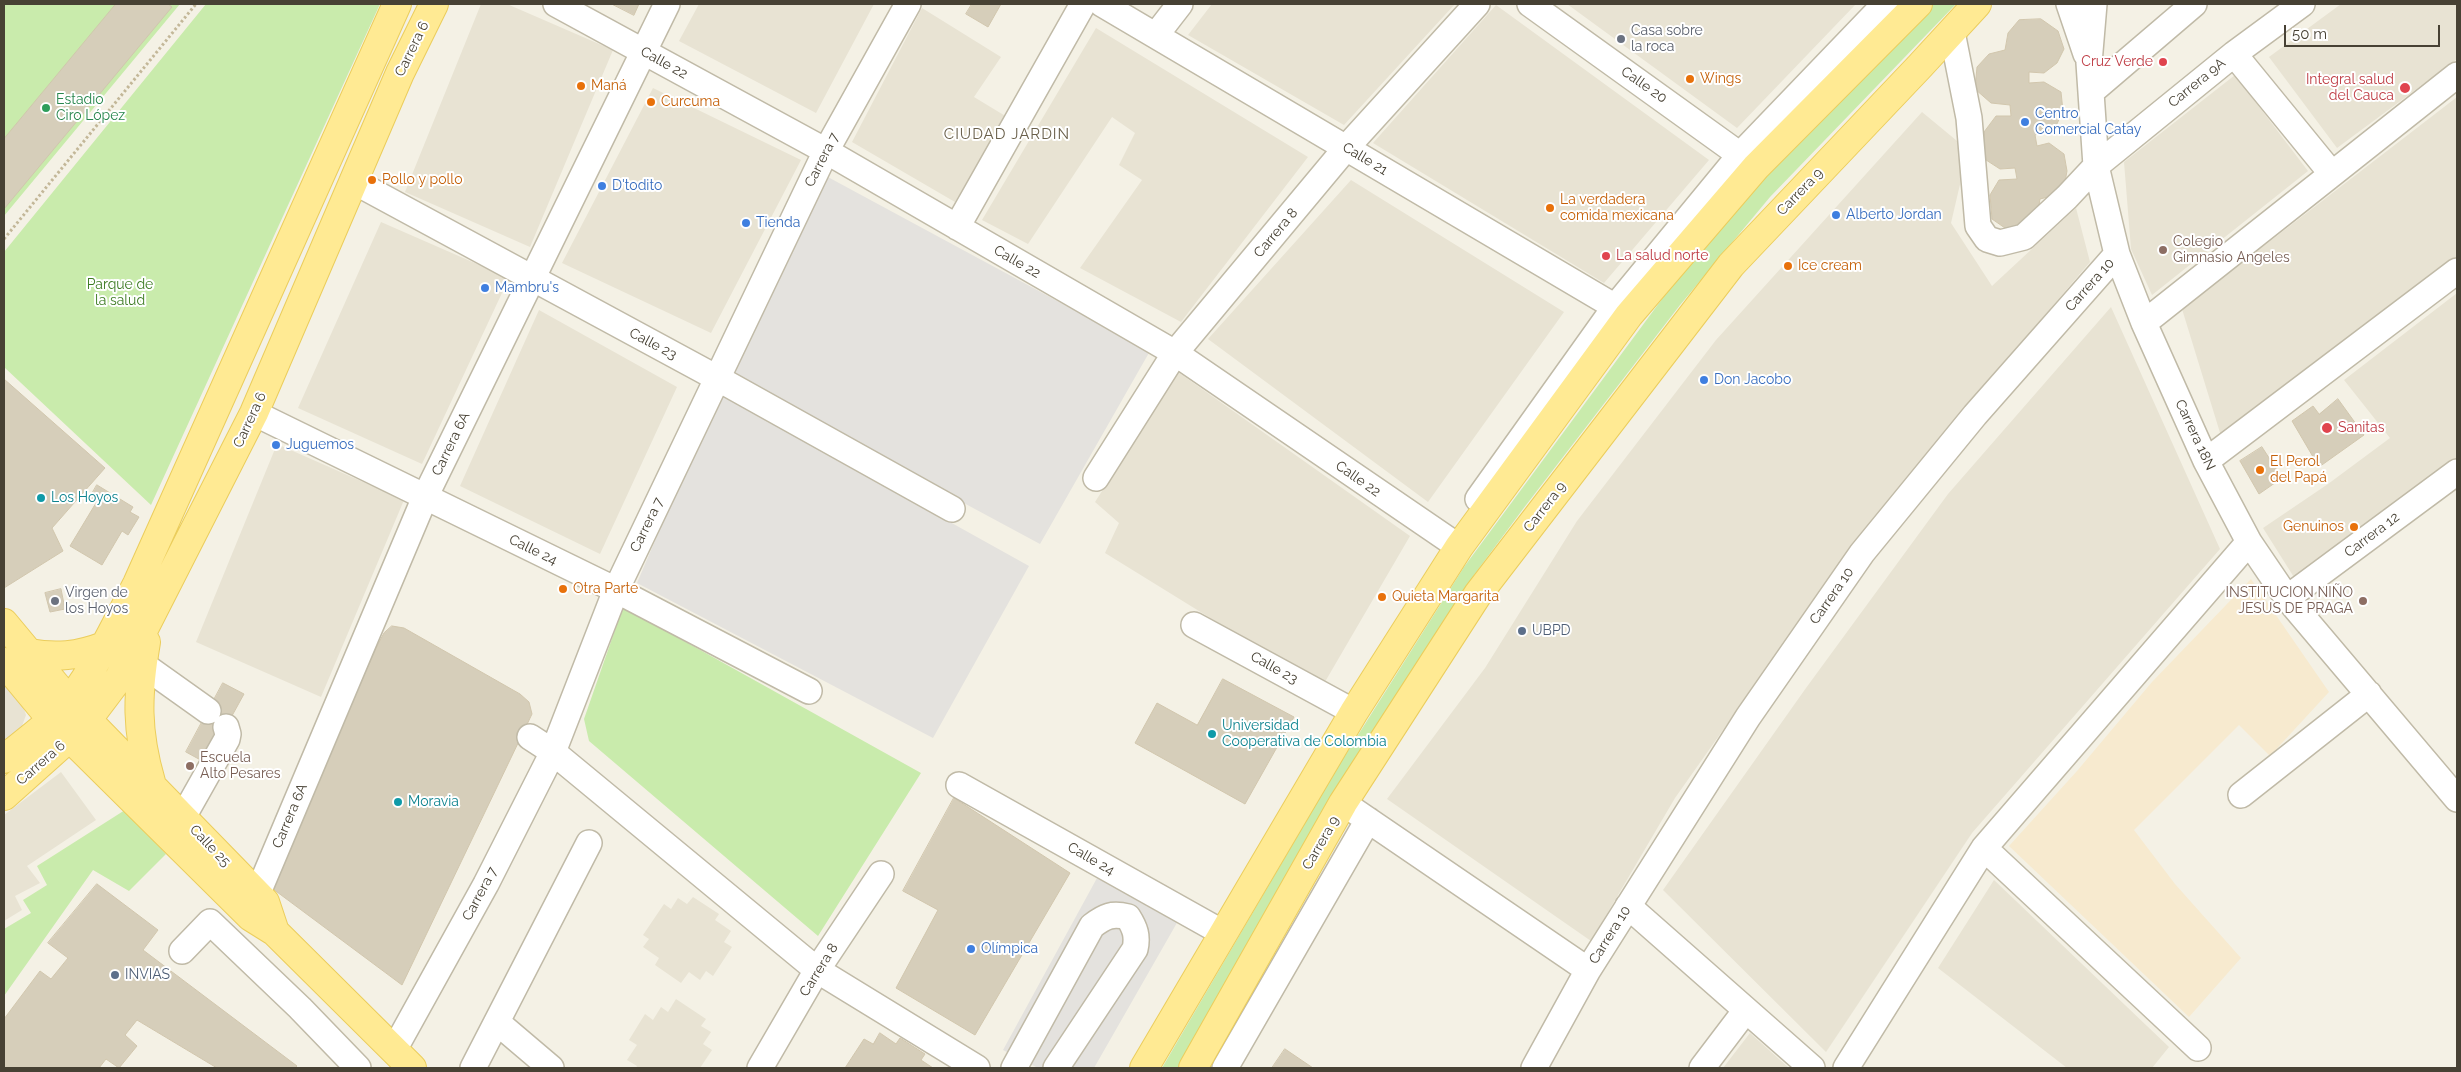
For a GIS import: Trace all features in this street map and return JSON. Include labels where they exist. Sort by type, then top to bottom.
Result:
[{"type":"main road","name":"Carrera 6","points":[[4,796],[70,719],[104,646],[137,584],[397,4]]},
{"type":"main road","name":"Carrera 6","points":[[4,759],[70,719],[119,678],[254,413],[400,73],[434,4]]},
{"type":"main road","points":[[1144,1068],[1218,931],[1349,709],[1454,544],[1622,311],[1749,160],[1918,4]]},
{"type":"main road","name":"Carrera 9","points":[[1193,1068],[1344,803],[1478,594],[1731,265],[1977,4]]},
{"type":"main road","points":[[149,621],[138,694],[143,754],[151,783]]},
{"type":"main road","name":"Calle 25","points":[[4,623],[16,658],[70,719],[151,783],[265,902],[275,932],[403,1059]]},
{"type":"main road","points":[[16,658],[74,655],[104,646]]},
{"type":"main road","points":[[70,719],[251,917],[275,932]]},
{"type":"street","name":"Calle 22","points":[[556,4],[826,151],[1175,353],[1454,544]]},
{"type":"street","name":"Carrera 6A","points":[[257,895],[425,497],[666,4]]},
{"type":"street","name":"Carrera 7","points":[[403,1059],[486,884],[553,752],[616,590],[717,378],[826,151],[908,4]]},
{"type":"street","points":[[957,227],[1083,4]]},
{"type":"street","name":"Calle 21","points":[[1102,4],[1622,311]]},
{"type":"street","points":[[1156,35],[1180,4]]},
{"type":"street","name":"Carrera 8","points":[[1096,478],[1175,353],[1346,148],[1476,4]]},
{"type":"street","name":"Calle 20","points":[[1530,4],[1749,160]]},
{"type":"street","points":[[1749,160],[1886,4]]},
{"type":"street","points":[[2068,4],[2089,63]]},
{"type":"street","name":"Carrera 18N","points":[[2094,4],[2089,63],[2096,166],[2117,254],[2144,323],[2206,462],[2249,542],[2287,598],[2457,799]]},
{"type":"street","points":[[2091,92],[2194,4]]},
{"type":"street","name":"Carrera 9A","points":[[1952,32],[1969,118],[1978,226],[1987,239],[2000,243],[2024,237],[2067,197],[2096,166],[2234,54],[2302,4]]},
{"type":"street","points":[[2234,54],[2332,174]]},
{"type":"street","points":[[2144,323],[2457,75]]},
{"type":"street","name":"Calle 23","points":[[354,181],[717,378],[952,509]]},
{"type":"street","name":"Carrera 10","points":[[1534,1068],[1588,970],[1748,717],[1862,553],[1974,415],[2117,254]]},
{"type":"street","points":[[2206,462],[2457,271]]},
{"type":"street","name":"Calle 24","points":[[254,413],[616,590],[809,691]]},
{"type":"street","name":"Carrera 12","points":[[2287,598],[2457,472]]},
{"type":"street","points":[[1846,1068],[1984,848],[2249,542]]},
{"type":"street","name":"Calle 23","points":[[1194,625],[1349,709]]},
{"type":"street","points":[[142,664],[217,719],[228,734],[227,739],[183,817]]},
{"type":"street","points":[[2241,794],[2369,694]]},
{"type":"street","points":[[530,737],[553,752],[817,970],[977,1068]]},
{"type":"street","name":"Calle 24","points":[[959,785],[1218,931]]},
{"type":"street","name":"Carrera 10","points":[[1344,803],[1588,970]]},
{"type":"street","points":[[1225,1068],[1368,820]]},
{"type":"street","points":[[473,1068],[498,1023],[589,843]]},
{"type":"street","points":[[1984,848],[2198,1048]]},
{"type":"street","name":"Carrera 8","points":[[760,1068],[817,970],[881,874]]},
{"type":"street","points":[[1628,906],[1812,1068]]},
{"type":"street","points":[[1014,1068],[1092,926],[1103,917],[1115,914],[1128,917],[1134,927],[1137,938],[1135,949],[1056,1068]]},
{"type":"street","points":[[182,950],[210,922],[300,1008],[358,1068]]},
{"type":"street","points":[[1130,1068],[1218,931]]},
{"type":"street","points":[[1702,1068],[1746,1010]]},
{"type":"street","points":[[498,1023],[551,1068]]},
{"type":"path","points":[[4,239],[196,4]]},
{"type":"shaded area","points":[[481,4],[507,4],[613,50],[530,247],[405,192]]},
{"type":"shaded area","points":[[699,4],[874,4],[816,113],[679,41]]},
{"type":"shaded area","points":[[1212,4],[1455,4],[1344,125],[1188,35]]},
{"type":"shaded area","points":[[1567,4],[1856,4],[1737,128]]},
{"type":"shaded area","points":[[2341,4],[2457,4],[2457,59],[2337,148],[2269,57]]},
{"type":"shaded area","points":[[1496,5],[1709,160],[1604,283],[1373,143]]},
{"type":"shaded area","points":[[922,8],[1001,57],[974,97],[1007,117],[955,202],[852,142]]},
{"type":"shaded area","points":[[1096,28],[1308,157],[1181,322],[1080,268],[1142,180],[1119,165],[1135,133],[1112,117],[1028,244],[982,220]]},
{"type":"shaded area","points":[[2235,75],[2308,171],[2152,295],[2131,249],[2124,162]]},
{"type":"shaded area","points":[[653,88],[801,160],[711,333],[562,263]]},
{"type":"shaded area","points":[[2457,97],[2457,256],[2221,436],[2182,309]]},
{"type":"shaded area","points":[[1922,112],[1968,150],[1951,223],[1992,286],[2076,208],[2090,262],[1993,376],[1783,645],[1675,798],[1591,941],[1387,799],[1485,668],[1577,521],[1716,340]]},
{"type":"shaded area","points":[[826,176],[1150,351],[1040,544],[724,374]]},
{"type":"shaded area","points":[[1351,180],[1564,312],[1428,502],[1208,339]]},
{"type":"shaded area","points":[[381,222],[509,278],[422,464],[298,408]]},
{"type":"shaded area","points":[[2457,293],[2457,459],[2297,582],[2263,528],[2328,484],[2390,438],[2344,380]]},
{"type":"shaded area","points":[[2111,307],[2220,549],[1972,833],[1826,1052],[1663,890],[1806,688],[1948,494]]},
{"type":"shaded area","points":[[539,310],[677,387],[600,554],[460,486]]},
{"type":"shaded area","points":[[1178,372],[1410,536],[1322,687],[1105,553],[1119,523],[1095,502]]},
{"type":"shaded area","points":[[718,393],[1029,566],[933,738],[637,583]]},
{"type":"shaded area","points":[[277,444],[404,500],[321,697],[196,642]]},
{"type":"shaded area","points":[[2251,579],[2329,692],[2270,756],[2239,725],[2134,830],[2175,884],[2241,958],[2189,1017],[2009,846],[2077,771],[2152,682]]},
{"type":"shaded area","points":[[4,678],[21,700],[26,715],[21,729],[4,743]]},
{"type":"shaded area","points":[[61,772],[96,820],[27,866],[40,883],[15,896],[22,910],[4,921],[4,815]]},
{"type":"shaded area","points":[[1097,878],[1178,921],[1094,1068],[1038,1068],[1003,1050]]},
{"type":"shaded area","points":[[1994,880],[2169,1047],[2152,1068],[2067,1068],[1938,968]]},
{"type":"shaded area","points":[[693,897],[719,914],[715,920],[731,931],[724,942],[732,947],[713,976],[706,971],[700,980],[689,972],[681,983],[655,965],[659,958],[643,947],[649,939],[643,935],[664,904],[671,909],[678,898],[687,904]]},
{"type":"shaded area","points":[[676,999],[706,1019],[701,1026],[711,1032],[703,1044],[712,1050],[700,1068],[636,1068],[637,1066],[627,1060],[637,1045],[629,1040],[645,1014],[653,1020],[661,1007],[668,1012]]},
{"type":"shaded area","points":[[1750,1033],[1789,1068],[1723,1068]]},
{"type":"green space","name":"Estadio Ciro López","points":[[4,4],[180,4],[4,216]]},
{"type":"green space","name":"Parque de la salud","points":[[206,4],[380,4],[151,505],[4,367],[4,252]]},
{"type":"green space","points":[[1933,4],[1956,4],[1770,197],[1680,305],[1474,575],[1346,779],[1182,1068],[1162,1068],[1336,770],[1464,567],[1665,295],[1756,186]]},
{"type":"green space","points":[[623,607],[921,773],[818,936],[589,741],[584,719]]},
{"type":"green space","points":[[125,810],[166,854],[129,891],[93,870],[4,996],[4,929],[31,913],[23,900],[47,885],[37,866]]},
{"type":"building","points":[[116,4],[168,4],[172,7],[4,209],[4,139]]},
{"type":"building","points":[[612,4],[639,4],[634,15]]},
{"type":"building","points":[[972,4],[1001,4],[988,27],[966,14]]},
{"type":"building","name":"Centro Comercial Catay","points":[[2041,19],[2058,31],[2064,49],[2057,63],[2044,73],[2029,72],[2029,83],[2044,82],[2061,92],[2063,111],[2055,128],[2035,135],[2037,146],[2049,143],[2064,154],[2067,171],[2064,187],[2056,195],[2040,199],[2038,211],[2028,226],[2005,228],[1992,219],[1990,195],[1999,180],[2017,179],[2015,168],[2000,169],[1983,158],[1984,132],[1996,116],[2011,116],[2010,105],[1991,103],[1975,89],[1977,67],[1989,54],[2005,50],[2008,33],[2019,20]]},
{"type":"building","name":"Los Hoyos","points":[[4,379],[105,468],[52,528],[63,551],[4,588]]},
{"type":"building","name":"Sanitas","points":[[2338,399],[2364,435],[2319,467],[2292,421],[2313,406],[2319,414]]},
{"type":"building","name":"El Perol del Papá","points":[[2262,447],[2282,478],[2259,494],[2240,461]]},
{"type":"building","points":[[97,485],[133,507],[130,512],[139,517],[128,535],[122,531],[102,565],[70,546],[96,503],[89,499]]},
{"type":"building","name":"Virgen de los Hoyos","points":[[61,589],[65,609],[50,612],[45,593]]},
{"type":"building","name":"Moravia","points":[[392,626],[404,628],[520,694],[529,702],[532,714],[402,985],[269,886],[378,644],[384,633]]},
{"type":"building","name":"Universidad Cooperativa de Colombia","points":[[1223,679],[1294,717],[1245,804],[1135,743],[1157,703],[1197,725]]},
{"type":"building","points":[[223,683],[244,694],[206,763],[186,752]]},
{"type":"building","name":"Olímpica","points":[[954,798],[1070,873],[975,1035],[896,988],[938,910],[903,891]]},
{"type":"building","name":"INVIAS","points":[[97,884],[158,930],[143,950],[297,1066],[295,1068],[217,1068],[137,1020],[125,1035],[137,1046],[119,1068],[106,1059],[99,1068],[4,1068],[4,1019],[40,971],[51,979],[68,958],[48,943]]},
{"type":"building","points":[[880,1033],[896,1044],[900,1038],[925,1054],[921,1060],[933,1068],[845,1068],[864,1039],[873,1044]]},
{"type":"building","points":[[1285,1049],[1313,1068],[1272,1068]]},
{"type":"place","name":"Casa sobre la roca","points":[[1621,39]]},
{"type":"place","name":"Cruz Verde","points":[[2163,62]]},
{"type":"place","name":"Wings","points":[[1690,79]]},
{"type":"place","name":"Maná","points":[[581,86]]},
{"type":"place","name":"Integral salud del Cauca","points":[[2405,88]]},
{"type":"place","name":"Curcuma","points":[[651,102]]},
{"type":"place","name":"Estadio Ciro López","points":[[46,108]]},
{"type":"place","name":"Centro Comercial Catay","points":[[2025,122]]},
{"type":"place","name":"Pollo y pollo","points":[[372,180]]},
{"type":"place","name":"D'todito","points":[[602,186]]},
{"type":"place","name":"La verdadera comida mexicana","points":[[1550,208]]},
{"type":"place","name":"Alberto Jordan","points":[[1836,215]]},
{"type":"place","name":"Tienda","points":[[746,223]]},
{"type":"place","name":"Colegio Gimnasio Angeles","points":[[2163,250]]},
{"type":"place","name":"La salud norte","points":[[1606,256]]},
{"type":"place","name":"Ice cream","points":[[1788,266]]},
{"type":"place","name":"Mambru's","points":[[485,288]]},
{"type":"place","name":"Don Jacobo","points":[[1704,380]]},
{"type":"place","name":"Sanitas","points":[[2327,428]]},
{"type":"place","name":"Juguemos","points":[[276,445]]},
{"type":"place","name":"El Perol del Papá","points":[[2260,470]]},
{"type":"place","name":"Los Hoyos","points":[[41,498]]},
{"type":"place","name":"Genuinos","points":[[2354,527]]},
{"type":"place","name":"Otra Parte","points":[[563,589]]},
{"type":"place","name":"Quieta Margarita","points":[[1382,597]]},
{"type":"place","name":"Virgen de los Hoyos","points":[[55,601]]},
{"type":"place","name":"INSTITUCION NIÑO JESUS DE PRAGA","points":[[2363,601]]},
{"type":"place","name":"UBPD","points":[[1522,631]]},
{"type":"place","name":"Universidad Cooperativa de Colombia","points":[[1212,734]]},
{"type":"place","name":"Escuela Alto Pesares","points":[[190,766]]},
{"type":"place","name":"Moravia","points":[[398,802]]},
{"type":"place","name":"Olímpica","points":[[971,949]]},
{"type":"place","name":"INVIAS","points":[[115,975]]},
{"type":"district","name":"CIUDAD JARDIN","points":[[1007,134]]}]
